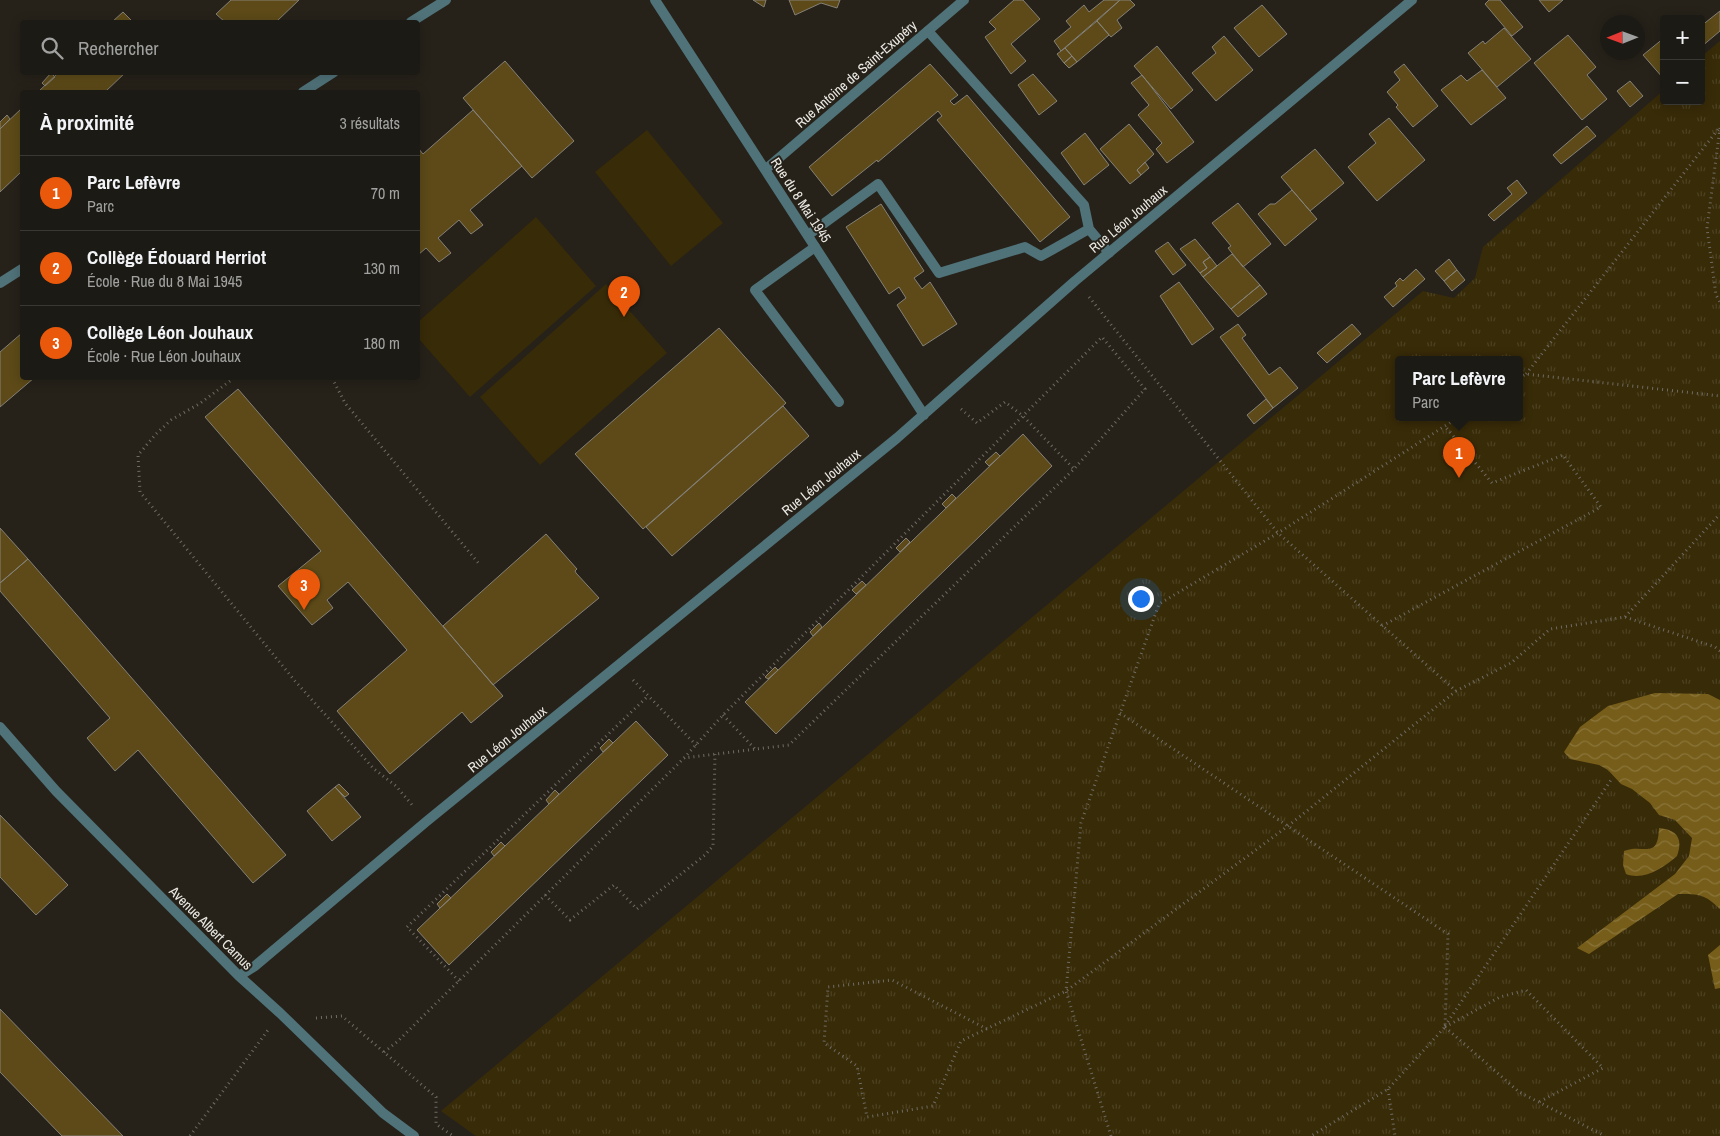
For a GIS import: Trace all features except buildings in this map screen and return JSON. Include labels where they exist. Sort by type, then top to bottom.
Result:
[{"type":"street","points":[[414,20],[446,0]]},
{"type":"street","name":"Rue du 8 Mai 1945","points":[[655,0],[924,414]]},
{"type":"street","name":"Rue Antoine de Saint-Exupéry","points":[[766,169],[964,0]]},
{"type":"street","name":"Rue Léon Jouhaux","points":[[239,976],[255,966],[427,821],[924,414],[1109,253],[1412,0]]},
{"type":"street","points":[[928,31],[1084,205],[1089,229],[1109,253]]},
{"type":"street","points":[[306,90],[329,75]]},
{"type":"street","points":[[808,235],[878,184],[939,273],[1025,247],[1041,256],[1089,229]]},
{"type":"street","points":[[816,247],[755,290],[839,402]]},
{"type":"street","points":[[0,283],[20,270]]},
{"type":"street","name":"Avenue Albert Camus","points":[[0,727],[56,791],[239,976],[383,1113],[414,1136]]},
{"type":"path","points":[[1523,376],[1720,127],[1706,228],[1716,295],[1720,302]]},
{"type":"path","points":[[1076,281],[1278,533],[1456,692]]},
{"type":"path","points":[[384,1052],[397,1042],[545,895],[684,758],[697,746],[722,715],[1102,337],[1145,389],[1074,468],[789,745],[684,758]]},
{"type":"path","points":[[1526,374],[1720,396]]},
{"type":"path","points":[[231,380],[199,404],[171,420],[138,455],[140,492],[295,681],[374,769],[396,786],[427,821]]},
{"type":"path","points":[[333,380],[346,403],[480,565]]},
{"type":"path","points":[[945,395],[977,423],[1005,402],[1023,416],[1074,468]]},
{"type":"path","points":[[1111,1136],[1066,990],[1081,823],[1159,604],[1278,533],[1452,421]]},
{"type":"path","points":[[1382,626],[1601,507],[1563,455],[1492,483],[1444,426]]},
{"type":"path","points":[[1625,617],[1720,514]]},
{"type":"path","points":[[987,1028],[892,980],[828,987],[824,1043],[857,1066],[867,1117],[933,1106],[961,1041],[1066,990],[1288,826],[1456,692],[1511,663],[1550,629],[1625,617],[1715,647],[1720,651]]},
{"type":"path","points":[[634,682],[697,746]]},
{"type":"path","points":[[459,981],[407,927],[648,696]]},
{"type":"path","points":[[1120,713],[1448,934],[1445,1027]]},
{"type":"path","points":[[722,715],[756,750]]},
{"type":"path","points":[[545,895],[570,920],[614,885],[637,909],[705,854],[713,846],[715,754]]},
{"type":"path","points":[[1311,1136],[1388,1090],[1445,1027],[1611,780]]},
{"type":"path","points":[[1445,1027],[1500,997],[1526,990],[1603,1068],[1539,1102]]},
{"type":"path","points":[[190,1136],[280,1013]]},
{"type":"path","points":[[310,1019],[342,1016],[436,1098],[436,1124],[453,1136]]},
{"type":"path","points":[[1445,1027],[1519,1092],[1605,1136]]},
{"type":"path","points":[[1388,1090],[1395,1136]]},
{"type":"green space","points":[[1720,41],[1720,1136],[476,1136],[441,1111],[1423,291],[1454,298],[1475,278],[1483,247],[1660,93],[1660,105],[1705,105],[1705,54]]},
{"type":"green space","points":[[647,130],[723,223],[671,266],[595,172]]},
{"type":"green space","points":[[536,217],[596,286],[470,397],[420,340],[420,320]]},
{"type":"green space","points":[[606,284],[667,353],[540,465],[480,397]]},
{"type":"water","points":[[1655,693],[1708,694],[1720,700],[1720,909],[1710,900],[1701,896],[1678,894],[1589,954],[1577,948],[1675,874],[1689,856],[1692,838],[1675,820],[1659,815],[1650,803],[1632,789],[1621,784],[1608,770],[1599,765],[1570,759],[1564,752],[1580,727],[1608,706]]},
{"type":"water","points":[[1659,828],[1671,831],[1677,836],[1679,850],[1677,856],[1666,865],[1646,875],[1633,876],[1626,874],[1623,865],[1624,851],[1652,848],[1656,844]]},
{"type":"water","points":[[1720,945],[1720,988],[1715,989],[1708,955]]},
{"type":"place","name":"Collège Édouard Herriot","points":[[624,317]]},
{"type":"place","name":"Parc Lefèvre","points":[[1459,478]]},
{"type":"place","name":"Collège Léon Jouhaux","points":[[304,610]]}]
